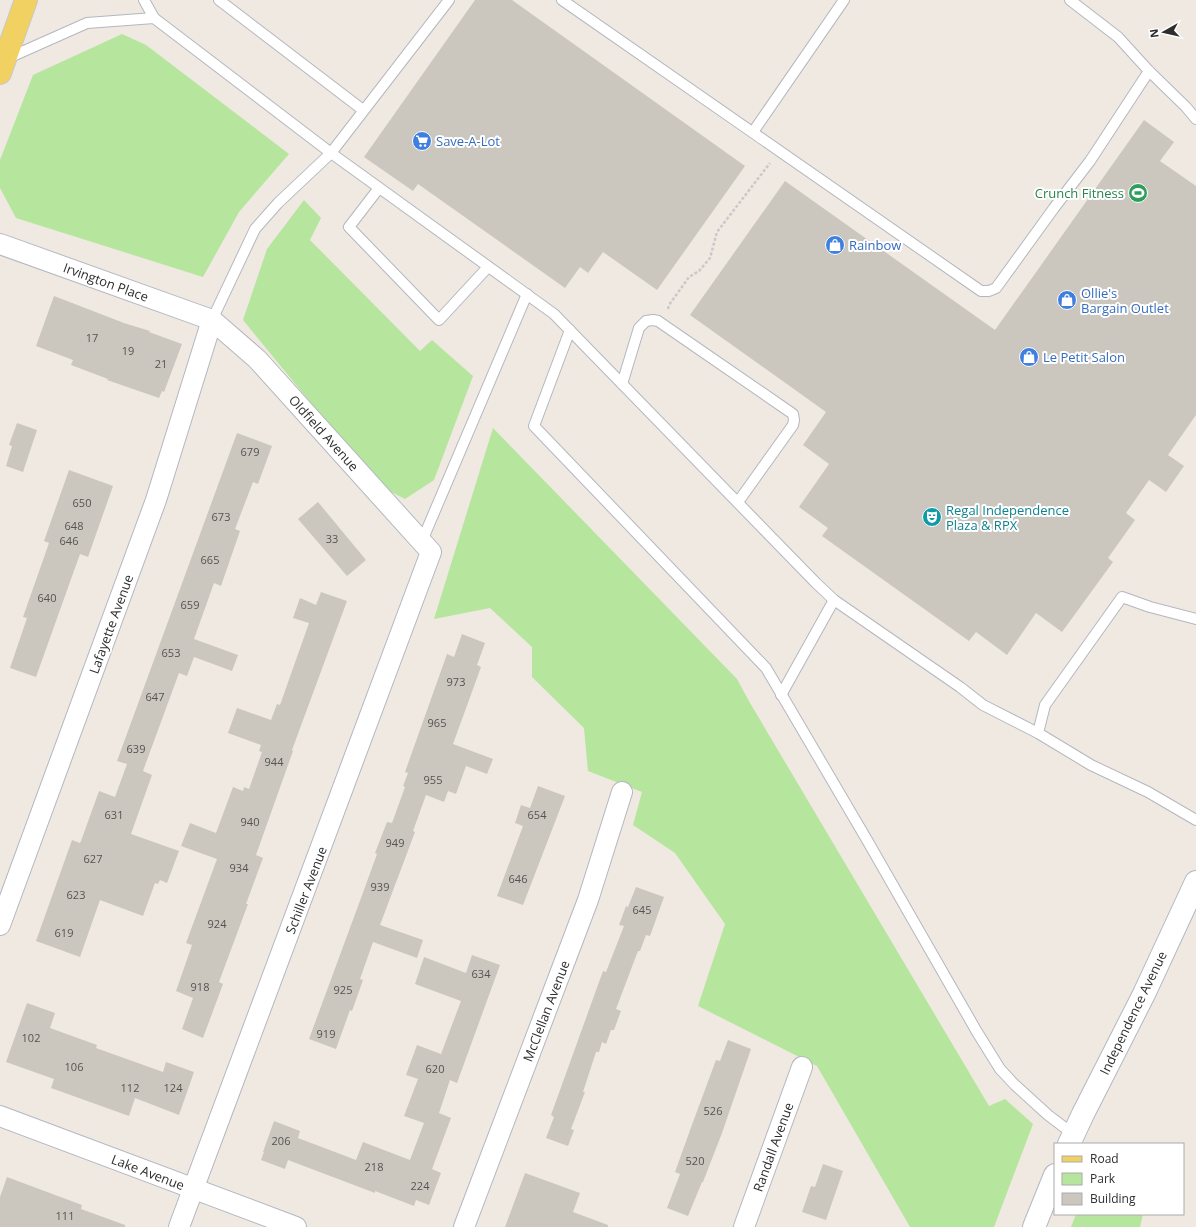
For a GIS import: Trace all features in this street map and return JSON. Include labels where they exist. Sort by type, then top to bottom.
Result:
[{"type":"main road","points":[[2,66],[26,0]]},
{"type":"street","name":"Irvington Place","points":[[0,244],[212,320]]},
{"type":"street","name":"Oldfield Avenue","points":[[212,320],[257,359],[426,546]]},
{"type":"street","name":"Lafayette Avenue","points":[[0,925],[156,500],[212,320]]},
{"type":"street","name":"Schiller Avenue","points":[[179,1227],[426,546]]},
{"type":"street","name":"McClellan Avenue","points":[[464,1227],[585,907],[622,792]]},
{"type":"street","name":"Independence Avenue","points":[[1071,1139],[1144,994],[1196,882]]},
{"type":"street","name":"Randall Avenue","points":[[744,1227],[802,1067]]},
{"type":"street","name":"Lake Avenue","points":[[0,1116],[296,1227]]},
{"type":"street","points":[[1034,1227],[1054,1177]]},
{"type":"lane","points":[[144,0],[154,18],[331,153],[554,314],[834,600],[960,687],[983,705],[1038,733],[1091,765],[1148,792],[1196,820]]},
{"type":"lane","points":[[218,0],[363,110]]},
{"type":"lane","points":[[212,320],[255,229],[278,203],[331,153],[449,0]]},
{"type":"lane","points":[[562,0],[973,286],[981,291],[989,292],[996,288],[1090,161],[1148,71]]},
{"type":"lane","points":[[753,132],[844,0]]},
{"type":"lane","points":[[1070,0],[1118,38],[1148,71],[1186,107],[1196,119]]},
{"type":"lane","points":[[2,66],[87,23],[154,18]]},
{"type":"lane","points":[[379,188],[349,226],[439,320],[488,267]]},
{"type":"lane","points":[[426,546],[527,294]]},
{"type":"lane","points":[[622,384],[639,328],[646,321],[653,320],[664,325],[793,414],[793,425],[738,502]]},
{"type":"lane","points":[[570,330],[534,426],[766,668],[977,1032],[1000,1069],[1071,1139]]},
{"type":"lane","points":[[1038,733],[1045,705],[1122,597],[1150,607],[1196,619]]},
{"type":"lane","points":[[781,695],[800,664],[834,600]]},
{"type":"path","points":[[664,325],[669,305],[689,277],[699,270],[710,258],[717,232],[779,150]]},
{"type":"green space","points":[[122,34],[146,45],[289,154],[239,212],[203,277],[16,218],[0,188],[0,160],[33,75]]},
{"type":"green space","points":[[304,200],[321,218],[310,240],[420,351],[432,340],[473,376],[434,480],[405,499],[378,485],[243,320],[267,249]]},
{"type":"green space","points":[[493,428],[737,679],[989,1106],[1005,1099],[1033,1124],[994,1227],[910,1227],[817,1066],[698,1006],[725,924],[675,853],[633,825],[642,792],[588,771],[584,728],[532,677],[532,647],[490,608],[434,619]]},
{"type":"green space","points":[[1076,1215],[1143,1215],[1140,1227],[1071,1227]]},
{"type":"building","points":[[475,0],[512,0],[745,166],[657,290],[603,252],[588,273],[580,267],[565,288],[418,184],[413,191],[364,157]]},
{"type":"building","points":[[1144,120],[1174,142],[1160,161],[1196,186],[1196,415],[1168,455],[1184,466],[1166,492],[1149,480],[1126,513],[1135,520],[1108,558],[1113,562],[1062,632],[1036,613],[1007,655],[976,632],[969,641],[822,536],[828,528],[799,507],[829,464],[803,445],[826,412],[690,315],[785,181],[995,330]]},
{"type":"building","points":[[54,296],[182,344],[164,392],[162,391],[159,398],[107,380],[108,379],[71,365],[73,360],[36,346]]},
{"type":"building","points":[[17,423],[37,430],[23,472],[6,466],[12,446],[9,445]]},
{"type":"building","points":[[237,433],[272,446],[258,484],[253,482],[235,529],[240,531],[221,586],[214,583],[194,639],[238,655],[232,671],[194,657],[187,676],[179,673],[143,771],[152,775],[131,834],[179,851],[167,883],[160,880],[158,884],[155,883],[143,916],[100,900],[80,957],[36,941],[72,840],[80,843],[99,791],[115,797],[127,764],[117,761]]},
{"type":"building","points":[[69,470],[113,486],[88,557],[80,554],[36,677],[10,668],[27,618],[23,617],[49,543],[44,541]]},
{"type":"building","points":[[318,502],[366,560],[347,576],[298,519]]},
{"type":"building","points":[[321,592],[347,601],[292,750],[293,751],[256,855],[263,858],[246,904],[248,904],[219,982],[223,984],[203,1038],[182,1029],[193,998],[176,991],[192,945],[186,943],[217,859],[181,846],[190,823],[216,833],[233,787],[243,791],[244,787],[249,789],[262,752],[259,751],[261,745],[228,733],[237,708],[271,720],[277,704],[280,705],[309,623],[293,618],[300,598],[316,605]]},
{"type":"building","points":[[462,634],[485,643],[477,665],[481,667],[453,744],[493,759],[487,774],[466,766],[456,794],[448,791],[444,802],[426,795],[413,831],[415,832],[380,925],[423,940],[417,958],[373,942],[360,979],[363,980],[336,1049],[309,1039],[377,854],[375,853],[387,822],[392,823],[405,787],[403,786],[408,773],[405,772],[447,654],[454,657]]},
{"type":"building","points":[[538,786],[565,796],[523,905],[497,896],[523,826],[515,823],[521,805],[530,808]]},
{"type":"building","points":[[636,887],[664,897],[650,936],[646,935],[640,951],[638,951],[616,1009],[621,1011],[614,1030],[611,1030],[606,1044],[602,1042],[599,1052],[596,1052],[583,1092],[585,1092],[571,1129],[574,1130],[568,1146],[546,1138],[554,1117],[551,1115],[603,971],[606,972],[624,926],[619,925],[626,906],[628,907]]},
{"type":"building","points":[[472,955],[500,965],[457,1083],[450,1080],[439,1113],[451,1118],[432,1169],[441,1173],[429,1205],[416,1200],[414,1206],[288,1160],[285,1169],[261,1160],[274,1121],[300,1131],[298,1138],[356,1160],[363,1142],[410,1160],[424,1123],[404,1116],[418,1079],[406,1075],[417,1045],[441,1054],[461,1001],[415,984],[424,957],[466,973]]},
{"type":"building","points":[[27,1003],[55,1013],[50,1028],[97,1045],[96,1048],[163,1072],[166,1062],[194,1072],[179,1115],[135,1098],[129,1116],[51,1088],[54,1079],[6,1062]]},
{"type":"building","points":[[728,1040],[751,1049],[722,1133],[688,1216],[667,1208],[680,1174],[675,1172],[716,1060],[720,1061]]},
{"type":"building","points":[[823,1164],[843,1171],[826,1220],[802,1212],[811,1186],[815,1187]]},
{"type":"building","points":[[525,1173],[580,1193],[573,1212],[608,1225],[608,1227],[505,1227]]},
{"type":"building","points":[[7,1177],[82,1205],[81,1209],[125,1225],[125,1227],[0,1227],[0,1197]]},
{"type":"place","name":"Save-A-Lot","points":[[422,141]]},
{"type":"place","name":"Crunch Fitness","points":[[1138,193]]},
{"type":"place","name":"Rainbow","points":[[835,245]]},
{"type":"place","name":"Ollie's Bargain Outlet","points":[[1067,300]]},
{"type":"place","name":"Le Petit Salon","points":[[1029,357]]},
{"type":"place","name":"Regal Independence Plaza & RPX","points":[[932,517]]}]
